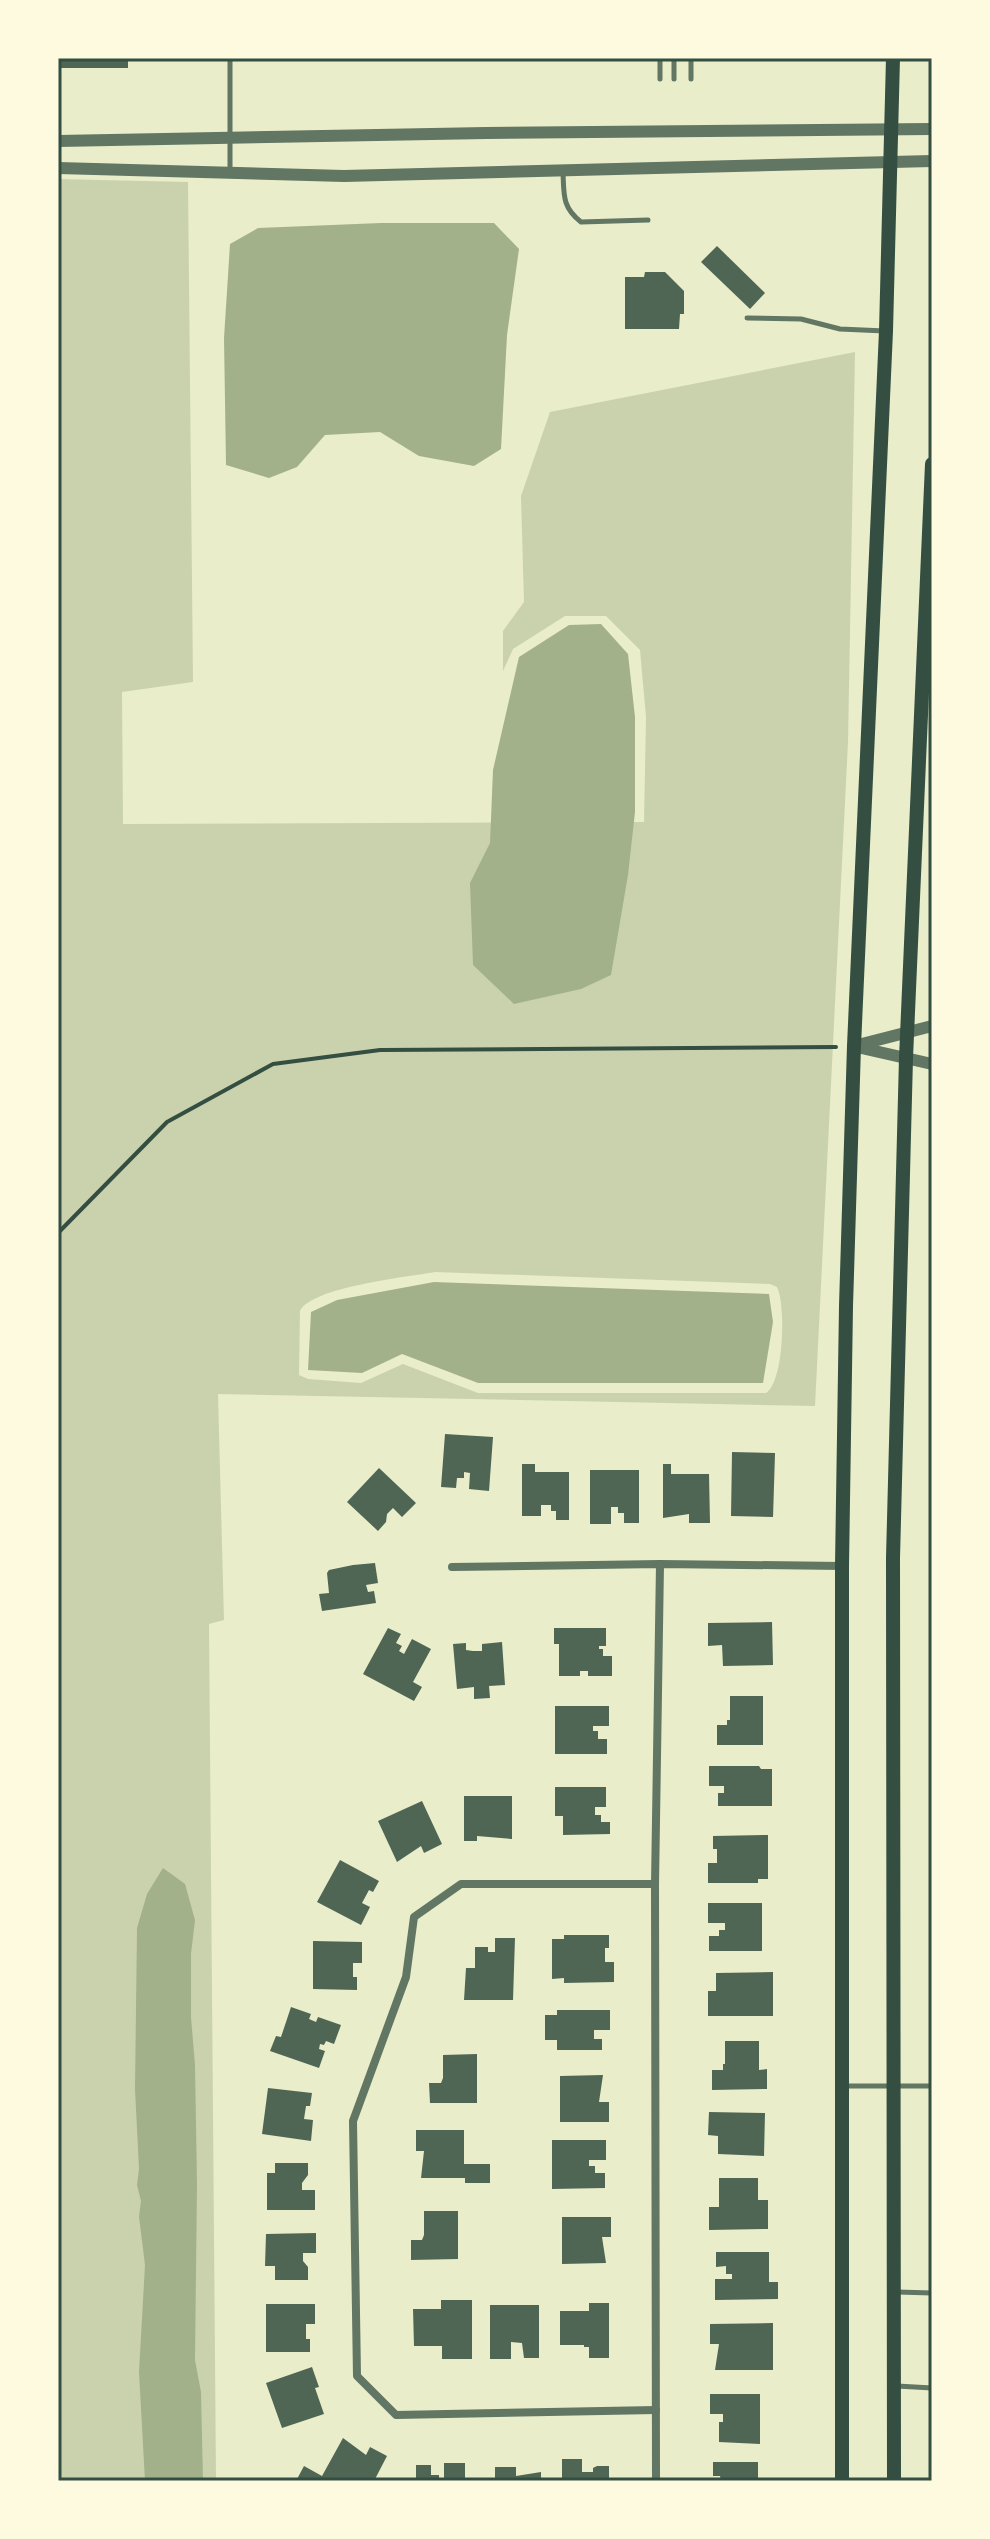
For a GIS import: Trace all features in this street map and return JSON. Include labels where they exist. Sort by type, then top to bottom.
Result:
[{"type":"main road","points":[[842,2481],[842,1566],[846,1306],[854,1046],[886,331],[893,58]]},
{"type":"main road","points":[[894,2481],[893,1558],[906,1058],[927,689],[932,464]]},
{"type":"street","points":[[58,141],[932,129]]},
{"type":"street","points":[[58,168],[344,176],[932,161]]},
{"type":"street","points":[[854,1046],[932,1026]]},
{"type":"street","points":[[854,1046],[932,1064]]},
{"type":"street","points":[[452,1567],[660,1564],[842,1566]]},
{"type":"street","points":[[656,2481],[655,1884],[660,1564]]},
{"type":"street","points":[[655,1884],[461,1884],[414,1917],[406,1977],[353,2121],[357,2376],[396,2415],[656,2410]]},
{"type":"lane","points":[[230,58],[230,172]]},
{"type":"lane","points":[[660,58],[660,79]]},
{"type":"lane","points":[[674,58],[674,79]]},
{"type":"lane","points":[[691,58],[691,79]]},
{"type":"lane","points":[[563,170],[564,198],[570,213],[581,222],[648,220]]},
{"type":"lane","points":[[747,318],[801,319],[840,329],[886,331]]},
{"type":"lane","points":[[842,2086],[932,2086]]},
{"type":"lane","points":[[894,2292],[932,2293]]},
{"type":"lane","points":[[894,2386],[932,2388]]},
{"type":"path","points":[[58,1233],[167,1122],[273,1064],[380,1050],[817,1047]]},
{"type":"shaded area","points":[[58,179],[188,182],[193,682],[122,692],[123,824],[644,822],[646,717],[640,650],[606,616],[565,616],[513,649],[503,671],[503,631],[524,602],[521,496],[550,412],[855,352],[848,742],[815,1406],[218,1394],[224,1620],[209,1624],[216,2481],[58,2481]],"holes":[[[435,1272],[770,1284],[777,1287],[780,1296],[782,1343],[777,1374],[766,1393],[478,1393],[403,1364],[361,1383],[308,1379],[299,1375],[300,1311],[322,1295],[362,1284]]]},
{"type":"shaded area","points":[[494,223],[519,249],[507,335],[501,449],[474,466],[419,456],[380,432],[325,435],[297,467],[269,478],[226,465],[224,338],[230,244],[258,228]]},
{"type":"shaded area","points":[[601,624],[628,654],[635,717],[635,812],[611,975],[581,989],[514,1004],[473,965],[470,883],[490,843],[493,770],[519,657],[569,625]]},
{"type":"shaded area","points":[[434,1282],[769,1294],[773,1322],[763,1383],[478,1383],[402,1354],[362,1373],[308,1370],[311,1312],[337,1300]]},
{"type":"shaded area","points":[[163,1868],[185,1884],[195,1920],[191,1954],[191,2017],[197,2185],[195,2360],[201,2392],[203,2481],[145,2481],[139,2372],[145,2265],[137,2185],[137,1928],[147,1894]]},
{"type":"building","points":[[58,58],[128,58],[128,68],[58,68]]},
{"type":"building","points":[[717,246],[765,293],[750,309],[701,262]]},
{"type":"building","points":[[645,272],[665,272],[684,291],[684,314],[680,314],[679,329],[625,329],[625,277],[644,277]]},
{"type":"building","points":[[445,1434],[493,1437],[489,1491],[469,1489],[470,1473],[464,1472],[464,1478],[457,1478],[456,1488],[441,1487]]},
{"type":"building","points":[[732,1452],[775,1453],[773,1517],[731,1516]]},
{"type":"building","points":[[522,1464],[535,1464],[535,1472],[569,1472],[569,1520],[556,1520],[556,1511],[551,1511],[551,1505],[541,1505],[541,1516],[522,1516]]},
{"type":"building","points":[[663,1464],[671,1464],[671,1474],[709,1474],[710,1523],[689,1523],[689,1514],[663,1518]]},
{"type":"building","points":[[379,1468],[416,1503],[402,1517],[393,1508],[378,1531],[347,1502]]},
{"type":"building","points":[[590,1470],[639,1470],[639,1523],[624,1523],[624,1513],[618,1513],[618,1507],[611,1507],[611,1524],[590,1524]]},
{"type":"building","points":[[375,1563],[378,1583],[366,1585],[368,1592],[374,1591],[376,1603],[322,1611],[319,1594],[329,1593],[329,1570]]},
{"type":"building","points":[[772,1622],[773,1665],[723,1666],[722,1645],[708,1646],[708,1623]]},
{"type":"building","points":[[388,1628],[401,1634],[396,1643],[402,1646],[399,1651],[404,1654],[412,1639],[431,1649],[413,1682],[422,1687],[414,1701],[363,1674]]},
{"type":"building","points":[[554,1628],[606,1628],[606,1646],[599,1646],[599,1649],[603,1649],[603,1656],[612,1656],[612,1676],[588,1676],[588,1671],[580,1671],[580,1676],[559,1676],[559,1644],[554,1644]]},
{"type":"building","points":[[502,1642],[505,1685],[489,1686],[490,1698],[474,1699],[474,1687],[457,1689],[453,1644],[466,1643],[466,1650],[482,1651],[482,1644]]},
{"type":"building","points":[[730,1696],[763,1696],[763,1745],[717,1745],[717,1725],[727,1725],[727,1720],[730,1720]]},
{"type":"building","points":[[555,1706],[609,1706],[609,1726],[593,1726],[593,1731],[598,1731],[598,1739],[607,1739],[607,1754],[555,1754]]},
{"type":"building","points":[[709,1766],[772,1769],[772,1806],[718,1806],[718,1793],[724,1793],[724,1786],[709,1786]]},
{"type":"building","points":[[555,1787],[606,1787],[606,1807],[595,1807],[595,1815],[601,1815],[601,1822],[610,1822],[610,1834],[563,1835],[563,1816],[555,1816]]},
{"type":"building","points":[[464,1796],[512,1796],[512,1839],[477,1836],[477,1841],[464,1841]]},
{"type":"building","points":[[422,1801],[442,1844],[424,1853],[421,1846],[397,1862],[378,1821]]},
{"type":"building","points":[[768,1835],[768,1879],[758,1879],[758,1883],[708,1883],[708,1863],[717,1863],[713,1836]]},
{"type":"building","points":[[340,1860],[379,1881],[373,1892],[369,1890],[362,1903],[370,1907],[361,1925],[317,1902]]},
{"type":"building","points":[[708,1903],[762,1903],[762,1951],[709,1951],[709,1936],[719,1936],[719,1930],[725,1930],[725,1923],[708,1923]]},
{"type":"building","points":[[564,1935],[609,1935],[605,1962],[614,1962],[614,1982],[564,1983],[564,1978],[552,1979],[552,1939],[564,1939]]},
{"type":"building","points":[[495,1938],[515,1938],[513,2000],[464,2000],[466,1968],[475,1968],[475,1947],[488,1947],[488,1952],[495,1952]]},
{"type":"building","points":[[313,1941],[362,1942],[362,1963],[353,1963],[357,1990],[313,1989]]},
{"type":"building","points":[[773,1972],[773,2016],[708,2016],[708,1991],[716,1991],[716,1973]]},
{"type":"building","points":[[291,2007],[311,2014],[309,2019],[316,2022],[318,2017],[341,2025],[334,2044],[326,2041],[324,2045],[320,2044],[319,2049],[325,2051],[319,2068],[270,2051],[276,2036],[281,2037]]},
{"type":"building","points":[[557,2010],[610,2010],[610,2030],[594,2030],[594,2039],[602,2039],[602,2050],[557,2050],[557,2040],[545,2040],[545,2015],[557,2015]]},
{"type":"building","points":[[725,2041],[759,2041],[759,2070],[767,2069],[767,2089],[712,2090],[712,2070],[723,2070],[725,2064]]},
{"type":"building","points":[[477,2054],[477,2103],[430,2103],[429,2083],[441,2083],[443,2055]]},
{"type":"building","points":[[603,2075],[599,2102],[609,2102],[609,2122],[560,2122],[560,2076]]},
{"type":"building","points":[[268,2088],[312,2093],[304,2119],[313,2120],[311,2141],[262,2134]]},
{"type":"building","points":[[709,2112],[765,2113],[764,2156],[718,2154],[718,2136],[708,2135]]},
{"type":"building","points":[[416,2130],[464,2130],[464,2164],[490,2164],[490,2183],[465,2183],[465,2178],[421,2178],[424,2151],[416,2151]]},
{"type":"building","points":[[552,2140],[606,2140],[606,2160],[589,2160],[589,2166],[595,2166],[595,2173],[605,2173],[605,2188],[552,2189]]},
{"type":"building","points":[[275,2163],[308,2163],[308,2175],[302,2183],[302,2190],[315,2190],[315,2210],[267,2210],[267,2173],[275,2173]]},
{"type":"building","points":[[719,2178],[758,2178],[758,2200],[768,2200],[768,2229],[709,2230],[709,2207],[719,2207]]},
{"type":"building","points":[[424,2211],[458,2211],[458,2259],[411,2260],[411,2240],[422,2240],[424,2235]]},
{"type":"building","points":[[562,2217],[611,2217],[611,2237],[602,2237],[606,2263],[562,2264]]},
{"type":"building","points":[[316,2233],[316,2253],[303,2253],[308,2280],[275,2280],[275,2266],[265,2266],[266,2234]]},
{"type":"building","points":[[716,2252],[769,2252],[769,2282],[778,2282],[778,2299],[715,2300],[715,2279],[732,2279],[732,2274],[726,2274],[726,2266],[716,2267]]},
{"type":"building","points":[[441,2300],[472,2300],[472,2359],[442,2359],[442,2346],[414,2346],[413,2309],[441,2309]]},
{"type":"building","points":[[589,2303],[609,2303],[609,2358],[589,2358],[589,2347],[584,2345],[560,2345],[560,2311],[589,2311]]},
{"type":"building","points":[[266,2304],[315,2304],[315,2324],[306,2324],[310,2352],[266,2352]]},
{"type":"building","points":[[490,2305],[539,2305],[539,2358],[524,2358],[522,2343],[511,2342],[511,2359],[490,2359]]},
{"type":"building","points":[[773,2323],[773,2370],[715,2370],[719,2344],[710,2344],[710,2324]]},
{"type":"building","points":[[312,2367],[324,2414],[282,2428],[266,2383]]},
{"type":"building","points":[[710,2394],[760,2394],[760,2444],[719,2442],[719,2422],[723,2422],[723,2414],[710,2414]]},
{"type":"building","points":[[343,2438],[366,2455],[370,2447],[387,2456],[374,2481],[296,2481],[304,2466],[322,2476]]},
{"type":"building","points":[[562,2459],[582,2459],[582,2472],[593,2472],[597,2466],[609,2466],[609,2481],[562,2481]]},
{"type":"building","points":[[713,2462],[758,2462],[758,2481],[721,2481],[720,2476],[713,2476]]},
{"type":"building","points":[[444,2463],[465,2463],[465,2481],[444,2481]]},
{"type":"building","points":[[416,2465],[431,2465],[431,2475],[439,2475],[439,2481],[416,2481]]},
{"type":"building","points":[[495,2467],[516,2467],[516,2476],[541,2472],[541,2481],[495,2481]]}]
